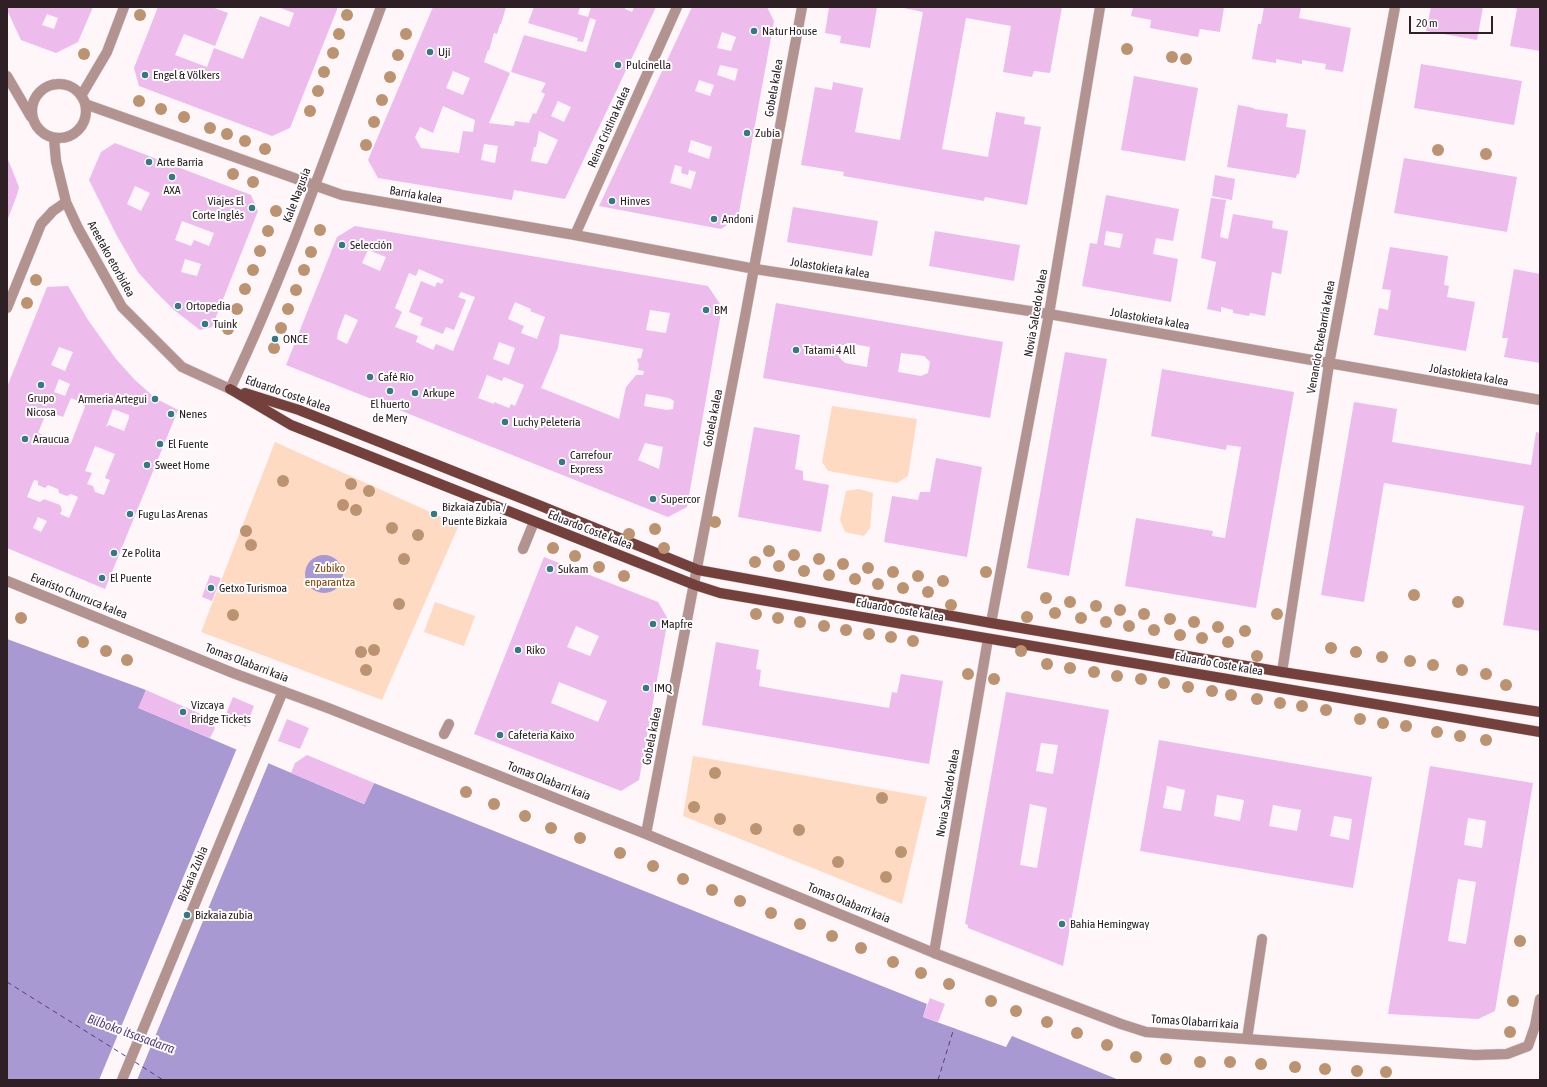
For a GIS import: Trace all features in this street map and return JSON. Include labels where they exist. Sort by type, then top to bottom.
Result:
[{"type":"main road","name":"Eduardo Coste kalea","points":[[230,388],[291,425],[534,522],[695,585],[720,593],[1540,732]]},
{"type":"main road","name":"Eduardo Coste kalea","points":[[230,388],[298,410],[698,570],[991,623],[1282,672],[1540,712]]},
{"type":"street","points":[[83,100],[107,52],[124,7]]},
{"type":"street","name":"Kale Nagusia","points":[[230,388],[250,346],[314,186],[381,7]]},
{"type":"street","name":"Reina Cristina kalea","points":[[575,235],[677,7]]},
{"type":"street","name":"Gobela kalea","points":[[646,834],[755,269],[802,7]]},
{"type":"street","name":"Novia Salcedo kalea","points":[[991,623],[1049,314],[1100,7]]},
{"type":"street","name":"Venancio Etxebarria kalea","points":[[1282,672],[1328,364],[1395,7]]},
{"type":"street","points":[[7,76],[38,129],[46,135],[54,138],[73,134],[80,128],[84,121],[86,112],[83,100],[76,90],[64,85],[52,85],[45,88],[38,94],[33,102],[32,112],[34,121]]},
{"type":"street","name":"Barria kalea","points":[[83,100],[342,195],[575,235],[755,269]]},
{"type":"street","name":"Areetako etorbidea","points":[[54,138],[56,161],[66,202],[78,228],[122,307],[182,367],[230,388]]},
{"type":"street","points":[[7,308],[41,224],[53,211],[66,202]]},
{"type":"street","name":"Jolastokieta kalea","points":[[755,269],[1049,314],[1540,400]]},
{"type":"street","points":[[523,549],[534,522]]},
{"type":"street","name":"Evaristo Churruca kalea","points":[[7,581],[141,636]]},
{"type":"street","name":"Tomas Olabarri kaia","points":[[141,636],[646,834],[934,952],[1121,1024],[1146,1032],[1475,1055],[1507,1054],[1528,1046],[1535,1026],[1540,999]]},
{"type":"street","name":"Novia Salcedo kalea","points":[[934,952],[988,639]]},
{"type":"street","name":"Bizkaia Zubia","points":[[122,1080],[283,691]]},
{"type":"street","points":[[444,734],[448,724]]},
{"type":"street","points":[[1247,1038],[1262,939]]},
{"type":"green space","points":[[832,406],[917,419],[908,476],[897,483],[828,471],[822,462]]},
{"type":"green space","name":"Zubiko enparantza","points":[[275,442],[459,525],[382,700],[201,632]]},
{"type":"green space","points":[[859,489],[873,493],[870,528],[864,536],[845,532],[840,520],[846,491]]},
{"type":"green space","points":[[435,602],[475,616],[464,646],[424,632]]},
{"type":"green space","points":[[693,756],[927,797],[902,904],[683,816]]},
{"type":"water","points":[[324,555],[337,561],[343,574],[337,587],[324,593],[311,587],[305,574],[311,561]]},
{"type":"water","name":"Bilboko itsasadarra","points":[[7,639],[146,690],[139,708],[364,804],[374,783],[927,1004],[923,1017],[1006,1047],[1012,1036],[1119,1080],[7,1080]]},
{"type":"pier","name":"Bizkaia zubia","points":[[237,748],[269,762],[137,1080],[99,1080]]},
{"type":"building","points":[[7,7],[93,7],[78,42],[56,53],[21,40]],"holes":[[[47,14],[58,18],[54,29],[42,25]]]},
{"type":"building","points":[[158,7],[212,7],[228,13],[215,46],[184,34],[175,55],[207,67],[214,48],[243,59],[260,16],[289,27],[294,13],[278,7],[338,7],[290,128],[272,136],[139,86],[134,68]]},
{"type":"building","points":[[433,7],[506,7],[497,34],[494,33],[484,62],[510,73],[489,123],[514,126],[515,121],[529,123],[533,113],[536,114],[545,94],[541,92],[546,83],[511,72],[524,35],[586,52],[596,20],[590,18],[583,42],[577,41],[578,38],[528,23],[534,7],[580,7],[578,14],[588,17],[591,7],[625,7],[625,9],[632,12],[634,7],[656,7],[565,199],[514,190],[512,200],[378,178],[368,160]],"holes":[[[453,71],[470,78],[463,95],[446,88]],[[558,101],[571,107],[564,122],[551,116]],[[443,106],[475,120],[473,132],[463,131],[459,153],[421,148],[415,137],[420,127],[433,133]],[[539,131],[558,140],[547,164],[531,161],[534,147],[536,147]],[[484,144],[498,146],[495,163],[481,160]]]},
{"type":"building","points":[[692,7],[767,7],[774,21],[738,218],[721,229],[599,206]],"holes":[[[722,32],[736,37],[731,51],[717,48]],[[720,65],[738,69],[735,81],[717,75]],[[699,80],[714,85],[710,96],[695,91]],[[691,140],[712,147],[709,159],[688,152]],[[675,165],[682,167],[681,173],[688,175],[689,170],[696,172],[691,189],[670,183]]]},
{"type":"building","points":[[829,7],[877,7],[870,48],[840,43],[841,36],[825,33]]},
{"type":"building","points":[[899,7],[1062,7],[1050,73],[1034,71],[1032,77],[1003,72],[1011,26],[966,18],[942,149],[988,157],[996,112],[1025,117],[1024,124],[1041,127],[1027,205],[985,197],[984,201],[843,176],[844,172],[801,165],[815,87],[832,90],[833,82],[863,88],[855,132],[900,140],[923,12]]},
{"type":"building","points":[[1133,7],[1224,7],[1220,32],[1200,29],[1198,37],[1150,28],[1151,20],[1131,16]]},
{"type":"building","points":[[1264,7],[1301,7],[1299,18],[1351,28],[1343,72],[1325,69],[1326,64],[1302,60],[1302,64],[1276,59],[1276,63],[1252,59],[1258,24],[1261,24]]},
{"type":"building","points":[[1431,7],[1483,7],[1477,40],[1426,31]]},
{"type":"building","points":[[1513,7],[1540,7],[1540,51],[1510,46],[1517,9]]},
{"type":"building","points":[[1421,64],[1522,81],[1514,125],[1414,108]]},
{"type":"building","points":[[1134,76],[1198,88],[1185,161],[1121,150]]},
{"type":"building","points":[[1238,105],[1288,114],[1286,127],[1306,130],[1299,174],[1297,174],[1296,178],[1227,167]]},
{"type":"building","points":[[115,143],[251,195],[258,211],[212,327],[200,330],[174,310],[138,272],[117,236],[89,180],[101,152]],"holes":[[[135,186],[150,193],[141,211],[127,204]],[[182,221],[214,233],[209,246],[194,240],[191,246],[175,240]],[[185,259],[201,264],[197,276],[181,272]]]},
{"type":"building","points":[[7,157],[19,187],[7,221]]},
{"type":"building","points":[[1404,158],[1517,177],[1507,232],[1394,213]]},
{"type":"building","points":[[1215,175],[1235,179],[1232,200],[1212,196]]},
{"type":"building","points":[[1106,195],[1179,209],[1173,241],[1156,238],[1153,254],[1178,259],[1171,302],[1082,286],[1090,243],[1097,244]],"holes":[[[1106,231],[1123,234],[1120,248],[1104,245]]]},
{"type":"building","points":[[1211,198],[1226,200],[1220,237],[1228,239],[1233,214],[1273,221],[1272,228],[1288,231],[1281,274],[1272,272],[1265,316],[1250,313],[1249,316],[1233,313],[1233,310],[1221,307],[1221,312],[1207,309],[1216,262],[1201,258]]},
{"type":"building","points":[[793,207],[878,221],[872,256],[787,242]]},
{"type":"building","points":[[355,226],[708,286],[722,307],[687,507],[668,517],[286,365],[337,237]],"holes":[[[368,250],[386,257],[380,271],[362,263]],[[419,269],[444,280],[442,284],[437,282],[435,287],[421,281],[409,312],[423,318],[420,325],[443,334],[446,327],[454,330],[466,300],[458,297],[461,292],[475,297],[453,351],[436,344],[433,350],[416,342],[418,336],[395,327],[402,312],[395,308],[409,273],[416,276]],[[515,302],[531,309],[530,311],[545,317],[537,339],[521,333],[524,326],[508,319]],[[650,310],[670,313],[666,333],[646,330]],[[345,314],[358,320],[347,344],[337,339]],[[560,334],[643,349],[641,358],[637,359],[639,365],[638,370],[644,371],[643,375],[636,375],[626,387],[619,419],[541,388],[558,348]],[[499,342],[515,348],[509,365],[493,359]],[[487,375],[502,381],[504,377],[524,385],[515,406],[511,404],[509,408],[494,402],[494,404],[478,398]],[[646,394],[669,398],[674,401],[673,409],[667,410],[644,406]],[[645,443],[663,447],[659,469],[638,460]]]},
{"type":"building","points":[[935,231],[1020,245],[1014,281],[929,266]]},
{"type":"building","points":[[1390,247],[1448,256],[1444,285],[1449,286],[1447,297],[1475,302],[1466,351],[1374,335],[1379,308],[1388,310],[1391,290],[1382,289]]},
{"type":"building","points":[[1514,269],[1540,274],[1540,363],[1504,357],[1508,338],[1502,338]]},
{"type":"building","points":[[68,286],[88,320],[116,359],[134,379],[155,398],[178,410],[105,589],[7,548],[7,387],[47,287]],"holes":[[[59,347],[73,352],[65,371],[51,365]],[[59,379],[70,384],[65,396],[54,392]],[[71,398],[83,403],[85,407],[71,443],[38,433],[47,411],[63,417]],[[113,409],[129,415],[124,431],[109,425],[106,427]],[[95,446],[115,454],[105,478],[110,480],[104,495],[95,492],[93,486],[87,484],[92,473],[85,471]],[[34,480],[38,481],[38,485],[45,488],[48,485],[58,489],[59,493],[67,496],[71,494],[78,497],[69,518],[60,514],[62,510],[60,505],[44,499],[40,502],[27,497]],[[38,517],[47,521],[41,532],[33,528]]]},
{"type":"building","points":[[776,303],[1003,342],[990,418],[763,378]],"holes":[[[848,343],[870,347],[867,367],[845,363],[839,357],[841,346]],[[901,353],[924,356],[930,362],[928,373],[921,376],[898,372]]]},
{"type":"building","points":[[1065,352],[1107,359],[1069,576],[1027,568]]},
{"type":"building","points":[[1162,369],[1294,392],[1256,608],[1125,586],[1136,518],[1213,531],[1212,536],[1225,538],[1241,447],[1227,445],[1226,450],[1151,436]]},
{"type":"building","points":[[1354,402],[1397,409],[1392,442],[1531,465],[1536,432],[1540,433],[1540,631],[1503,625],[1524,506],[1384,483],[1364,602],[1321,595]]},
{"type":"building","points":[[754,427],[800,435],[795,469],[803,471],[803,480],[829,485],[821,532],[738,517]]},
{"type":"building","points":[[936,458],[982,467],[967,557],[884,542],[892,496],[918,500],[920,492],[930,492]]},
{"type":"building","points":[[544,557],[658,602],[668,619],[639,780],[621,791],[474,734]],"holes":[[[576,626],[599,636],[590,656],[567,647]],[[559,682],[607,701],[598,722],[551,703]]]},
{"type":"building","name":"Getxo Turismoa","points":[[210,575],[221,578],[212,601],[202,597]]},
{"type":"building","points":[[716,642],[759,650],[756,669],[761,670],[759,686],[786,691],[889,708],[892,692],[897,693],[901,674],[943,681],[929,764],[702,725]]},
{"type":"building","points":[[146,690],[212,719],[215,728],[210,738],[138,708]]},
{"type":"building","points":[[1006,692],[1109,710],[1063,966],[968,928],[968,925],[965,924]],"holes":[[[1041,743],[1058,745],[1053,774],[1036,771]],[[1030,804],[1047,808],[1037,868],[1020,865]]]},
{"type":"building","points":[[233,697],[254,706],[246,727],[224,719]]},
{"type":"building","points":[[287,719],[309,728],[300,749],[278,741]]},
{"type":"building","points":[[1159,740],[1372,777],[1353,888],[1140,851]],"holes":[[[1167,786],[1185,790],[1181,811],[1163,808]],[[1217,795],[1244,800],[1240,821],[1214,816]],[[1273,805],[1301,810],[1297,831],[1269,826]],[[1334,816],[1352,819],[1349,840],[1330,836]]]},
{"type":"building","points":[[307,755],[374,783],[364,804],[291,773],[295,763]]},
{"type":"building","points":[[1430,766],[1533,783],[1495,1011],[1478,1019],[1388,1014]],"holes":[[[1468,818],[1486,821],[1482,848],[1464,845]],[[1458,879],[1476,882],[1466,944],[1448,941]]]},
{"type":"building","points":[[930,998],[945,1004],[938,1022],[923,1017]]},
{"type":"ferry route","points":[[7,982],[127,1057]]},
{"type":"ferry route","points":[[938,1080],[954,1028]]},
{"type":"ferry route","points":[[135,1062],[163,1080]]},
{"type":"place","name":"Natur House","points":[[754,31]]},
{"type":"place","name":"Uji","points":[[430,52]]},
{"type":"place","name":"Pulcinella","points":[[618,65]]},
{"type":"place","name":"Engel & Völkers","points":[[145,75]]},
{"type":"place","name":"Zubia","points":[[747,133]]},
{"type":"place","name":"Arte Barria","points":[[149,162]]},
{"type":"place","name":"AXA","points":[[172,177]]},
{"type":"place","name":"Hinves","points":[[612,201]]},
{"type":"place","name":"Viajes El Corte Inglés","points":[[252,208]]},
{"type":"place","name":"Andoni","points":[[714,219]]},
{"type":"place","name":"Selección","points":[[342,245]]},
{"type":"place","name":"Ortopedia","points":[[178,306]]},
{"type":"place","name":"BM","points":[[706,310]]},
{"type":"place","name":"Tuink","points":[[205,324]]},
{"type":"place","name":"ONCE","points":[[275,339]]},
{"type":"place","name":"Tatami 4 All","points":[[796,350]]},
{"type":"place","name":"Café Río","points":[[370,377]]},
{"type":"place","name":"Grupo Nicosa","points":[[41,385]]},
{"type":"place","name":"El huerto de Mery","points":[[390,391]]},
{"type":"place","name":"Arkupe","points":[[415,393]]},
{"type":"place","name":"Armeria Artegui","points":[[155,399]]},
{"type":"place","name":"Nenes","points":[[171,414]]},
{"type":"place","name":"Luchy Peletería","points":[[505,422]]},
{"type":"place","name":"Araucua","points":[[25,439]]},
{"type":"place","name":"El Fuente","points":[[160,444]]},
{"type":"place","name":"Carrefour Express","points":[[562,462]]},
{"type":"place","name":"Sweet Home","points":[[147,465]]},
{"type":"place","name":"Supercor","points":[[653,499]]},
{"type":"place","name":"Fugu Las Arenas","points":[[130,514]]},
{"type":"place","name":"Bizkaia Zubia / Puente Bizkaia","points":[[434,514]]},
{"type":"place","name":"Ze Polita","points":[[114,553]]},
{"type":"place","name":"Sukam","points":[[550,569]]},
{"type":"place","name":"El Puente","points":[[102,578]]},
{"type":"place","name":"Getxo Turismoa","points":[[211,588]]},
{"type":"place","name":"Mapfre","points":[[653,624]]},
{"type":"place","name":"Riko","points":[[518,650]]},
{"type":"place","name":"IMQ","points":[[646,688]]},
{"type":"place","name":"Vizcaya Bridge Tickets","points":[[183,712]]},
{"type":"place","name":"Cafeteria Kaixo","points":[[500,735]]},
{"type":"place","name":"Bizkaia zubia","points":[[187,915]]},
{"type":"place","name":"Bahia Hemingway","points":[[1062,924]]}]
